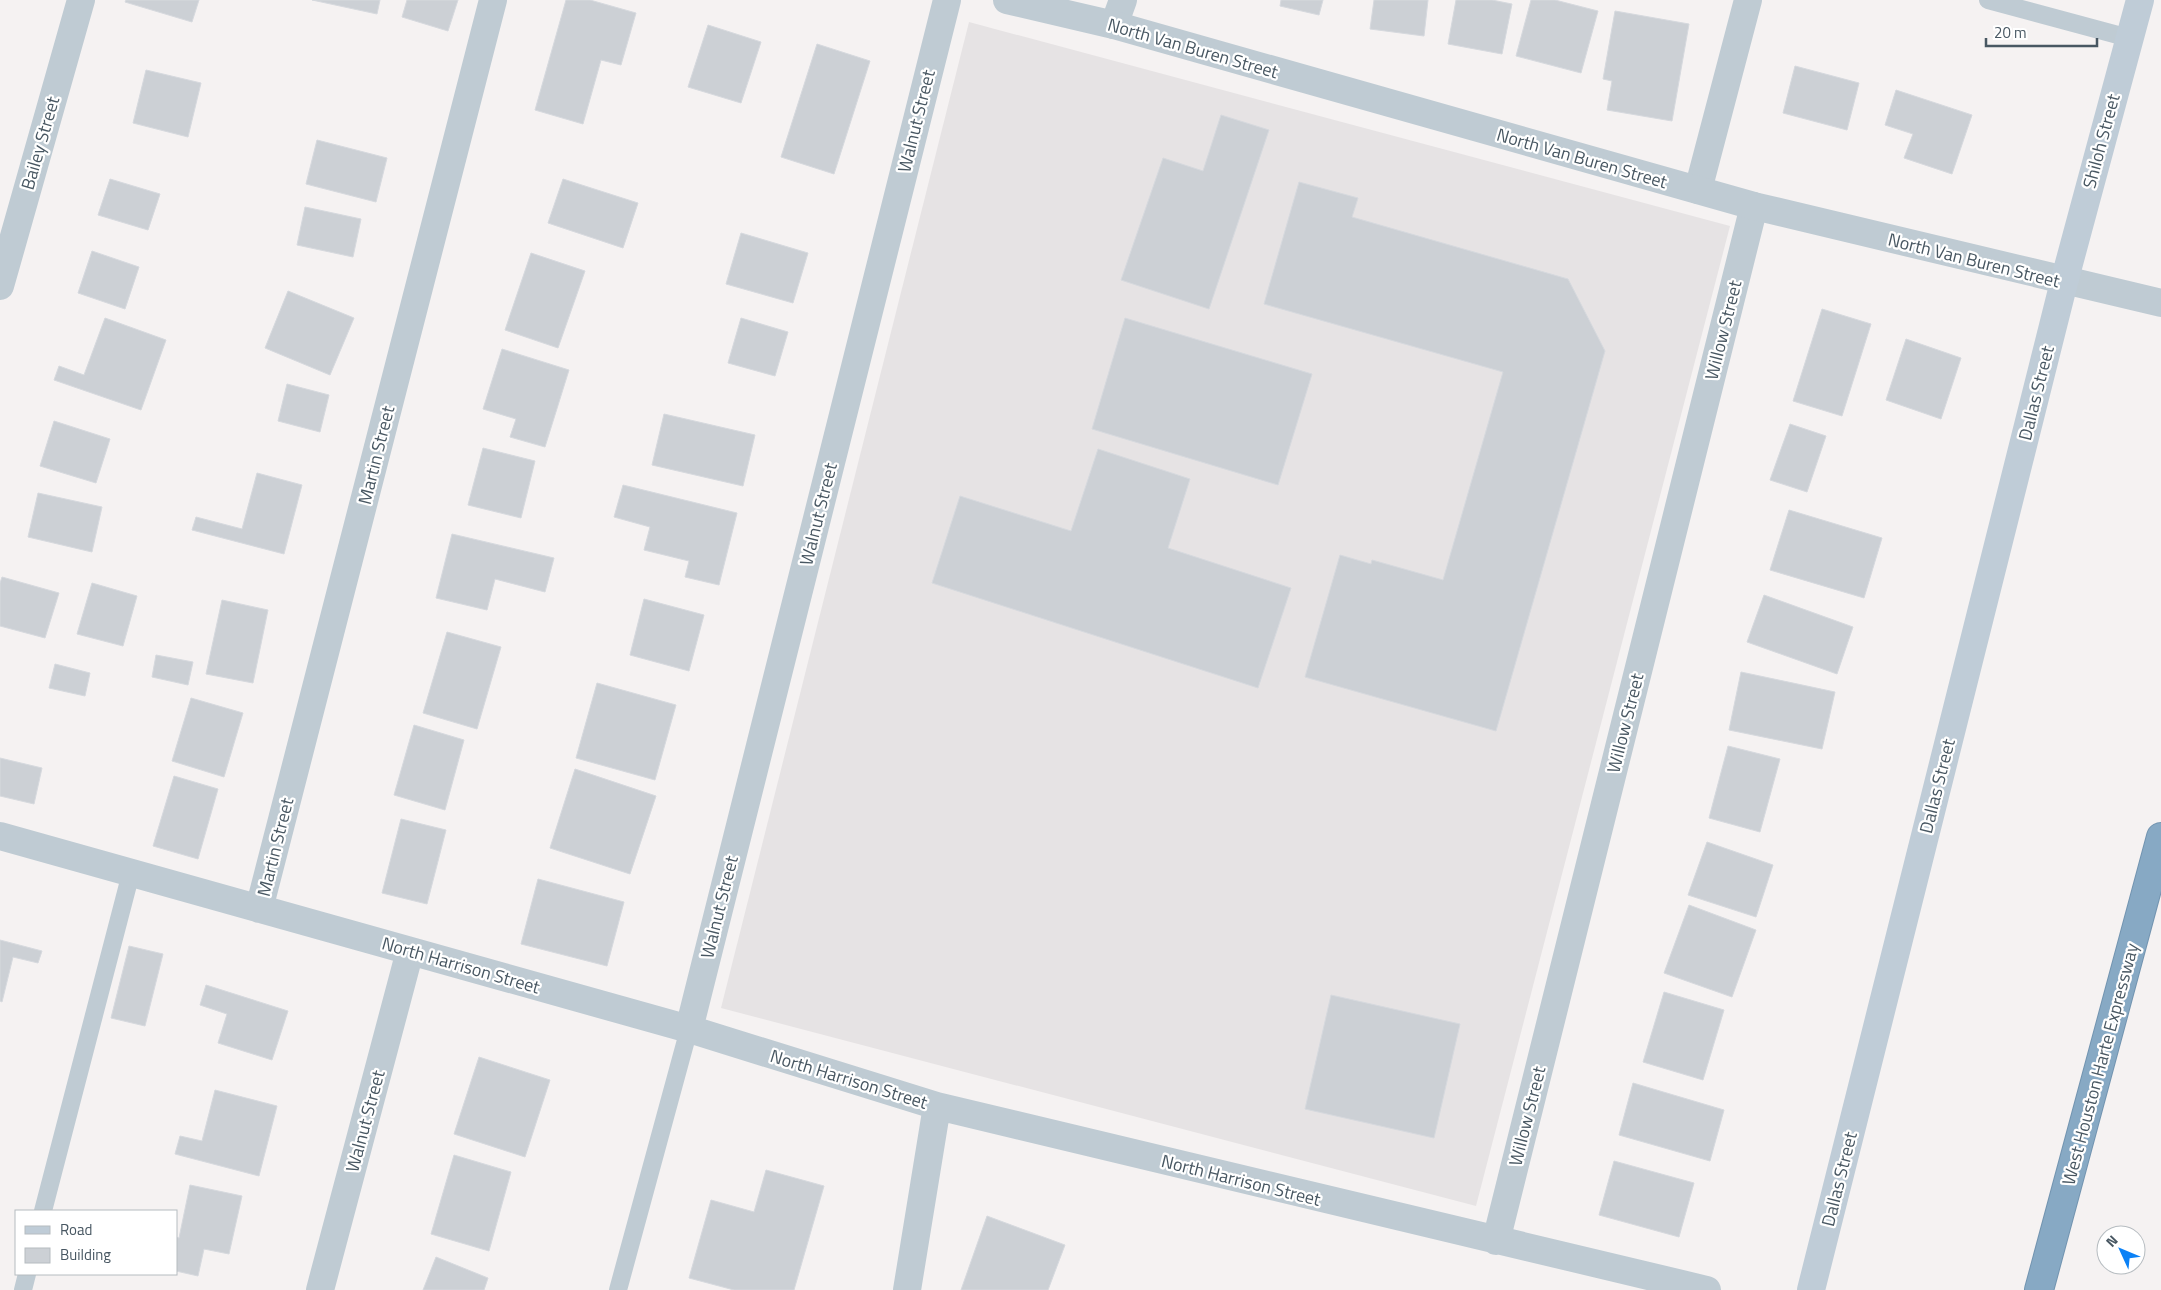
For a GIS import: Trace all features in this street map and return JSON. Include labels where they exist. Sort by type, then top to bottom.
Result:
[{"type":"highway","name":"West Houston Harte Expressway","points":[[2039,1290],[2161,837]]},
{"type":"main road","name":"Shiloh Street","points":[[2064,282],[2140,0]]},
{"type":"main road","name":"Dallas Street","points":[[1811,1290],[2064,282]]},
{"type":"street","name":"Bailey Street","points":[[0,286],[81,0]]},
{"type":"street","name":"Martin Street","points":[[259,909],[493,0]]},
{"type":"street","name":"Walnut Street","points":[[689,1028],[947,0]]},
{"type":"street","name":"North Van Buren Street","points":[[1007,0],[1114,25],[1754,206],[2161,304]]},
{"type":"street","points":[[1114,25],[1123,0]]},
{"type":"street","points":[[1698,190],[1748,0]]},
{"type":"street","name":"Willow Street","points":[[1496,1241],[1754,206]]},
{"type":"street","name":"North Harrison Street","points":[[0,836],[689,1028],[937,1106],[1707,1290]]},
{"type":"street","name":"Walnut Street","points":[[320,1290],[410,951]]},
{"type":"street","points":[[907,1290],[937,1106]]},
{"type":"lane","points":[[1988,0],[2129,38]]},
{"type":"lane","points":[[43,1210],[131,874]]},
{"type":"lane","points":[[618,1290],[689,1028]]},
{"type":"lane","points":[[23,1290],[27,1275]]},
{"type":"shaded area","points":[[969,22],[1730,226],[1476,1206],[721,1008]]},
{"type":"building","points":[[126,0],[199,0],[192,22],[125,2]]},
{"type":"building","points":[[312,0],[380,0],[377,14]]},
{"type":"building","points":[[407,0],[458,0],[448,31],[402,17]]},
{"type":"building","points":[[566,0],[590,0],[636,13],[621,65],[601,60],[583,124],[535,110]]},
{"type":"building","points":[[1281,0],[1323,0],[1319,15],[1280,6]]},
{"type":"building","points":[[1374,0],[1428,0],[1424,36],[1370,29]]},
{"type":"building","points":[[1456,0],[1492,0],[1512,4],[1502,54],[1448,44]]},
{"type":"building","points":[[1531,0],[1555,0],[1598,11],[1581,73],[1516,56]]},
{"type":"building","points":[[1615,11],[1689,24],[1672,121],[1607,110],[1612,81],[1603,79]]},
{"type":"building","points":[[708,25],[761,42],[741,103],[688,87]]},
{"type":"building","points":[[817,44],[870,61],[834,174],[781,157]]},
{"type":"building","points":[[1795,66],[1859,83],[1847,130],[1783,113]]},
{"type":"building","points":[[146,70],[201,83],[188,137],[133,123]]},
{"type":"building","points":[[1896,90],[1972,115],[1952,174],[1904,158],[1913,134],[1885,125]]},
{"type":"building","points":[[1221,115],[1269,130],[1209,309],[1121,280],[1163,158],[1203,171]]},
{"type":"building","points":[[317,140],[387,158],[376,202],[306,184]]},
{"type":"building","points":[[110,179],[160,194],[148,230],[98,215]]},
{"type":"building","points":[[563,179],[638,203],[623,248],[548,223]]},
{"type":"building","points":[[1299,182],[1358,198],[1352,217],[1568,279],[1605,351],[1496,731],[1305,677],[1340,555],[1371,564],[1372,560],[1443,580],[1503,372],[1264,304]]},
{"type":"building","points":[[305,207],[361,219],[353,257],[297,245]]},
{"type":"building","points":[[741,233],[808,253],[793,303],[726,284]]},
{"type":"building","points":[[92,251],[139,267],[125,309],[78,293]]},
{"type":"building","points":[[531,253],[585,271],[558,348],[505,330]]},
{"type":"building","points":[[288,291],[354,318],[330,375],[265,348]]},
{"type":"building","points":[[1822,309],[1871,324],[1842,416],[1793,401]]},
{"type":"building","points":[[105,318],[166,340],[141,410],[54,380],[59,366],[84,375]]},
{"type":"building","points":[[741,318],[788,332],[775,376],[728,363]]},
{"type":"building","points":[[1125,318],[1312,374],[1278,485],[1092,429]]},
{"type":"building","points":[[1906,339],[1961,358],[1941,419],[1886,400]]},
{"type":"building","points":[[502,349],[569,370],[545,447],[510,437],[516,419],[483,409]]},
{"type":"building","points":[[287,384],[329,395],[320,432],[278,421]]},
{"type":"building","points":[[664,414],[755,435],[743,486],[652,465]]},
{"type":"building","points":[[54,421],[110,439],[96,483],[40,466]]},
{"type":"building","points":[[1790,424],[1826,436],[1807,492],[1770,480]]},
{"type":"building","points":[[483,448],[535,461],[521,518],[468,505]]},
{"type":"building","points":[[1098,449],[1190,479],[1168,548],[1291,588],[1258,688],[932,583],[960,496],[1071,531]]},
{"type":"building","points":[[257,473],[302,485],[284,554],[192,530],[196,517],[242,529]]},
{"type":"building","points":[[623,485],[737,513],[719,585],[685,577],[689,561],[644,550],[650,527],[614,517]]},
{"type":"building","points":[[38,493],[102,507],[92,552],[28,537]]},
{"type":"building","points":[[1789,510],[1882,538],[1864,598],[1770,570]]},
{"type":"building","points":[[452,534],[554,558],[545,592],[495,579],[487,610],[436,598]]},
{"type":"building","points":[[2,577],[59,593],[45,638],[0,626],[0,583]]},
{"type":"building","points":[[92,583],[137,596],[123,646],[77,634]]},
{"type":"building","points":[[1764,595],[1853,627],[1837,674],[1747,642]]},
{"type":"building","points":[[644,599],[704,615],[689,671],[630,655]]},
{"type":"building","points":[[222,600],[268,610],[253,683],[206,674]]},
{"type":"building","points":[[447,632],[501,647],[477,729],[423,713]]},
{"type":"building","points":[[156,655],[193,662],[188,685],[152,677]]},
{"type":"building","points":[[55,664],[90,673],[85,696],[49,688]]},
{"type":"building","points":[[1741,672],[1835,692],[1822,749],[1729,730]]},
{"type":"building","points":[[597,683],[676,705],[655,780],[576,758]]},
{"type":"building","points":[[191,698],[243,713],[224,777],[172,761]]},
{"type":"building","points":[[414,725],[464,740],[445,810],[394,795]]},
{"type":"building","points":[[1728,746],[1780,759],[1760,832],[1709,818]]},
{"type":"building","points":[[0,758],[42,768],[34,804],[0,796]]},
{"type":"building","points":[[575,769],[656,796],[630,874],[550,848]]},
{"type":"building","points":[[174,776],[218,789],[198,859],[153,846]]},
{"type":"building","points":[[401,819],[446,830],[427,904],[382,893]]},
{"type":"building","points":[[1707,842],[1773,865],[1756,917],[1688,895]]},
{"type":"building","points":[[538,879],[624,902],[607,966],[521,944]]},
{"type":"building","points":[[1689,905],[1756,930],[1732,997],[1664,973]]},
{"type":"building","points":[[0,940],[42,951],[38,963],[13,957],[2,1002],[0,1001]]},
{"type":"building","points":[[129,946],[163,954],[145,1026],[111,1018]]},
{"type":"building","points":[[206,985],[288,1011],[272,1060],[218,1043],[227,1014],[200,1005]]},
{"type":"building","points":[[1664,992],[1724,1010],[1703,1080],[1643,1062]]},
{"type":"building","points":[[1331,995],[1460,1024],[1434,1138],[1305,1109]]},
{"type":"building","points":[[479,1057],[550,1080],[525,1157],[454,1134]]},
{"type":"building","points":[[1633,1083],[1724,1110],[1710,1161],[1619,1135]]},
{"type":"building","points":[[215,1090],[277,1106],[259,1176],[175,1154],[180,1136],[202,1141]]},
{"type":"building","points":[[454,1155],[511,1172],[489,1251],[431,1234]]},
{"type":"building","points":[[1614,1161],[1694,1183],[1679,1237],[1599,1215]]},
{"type":"building","points":[[766,1170],[824,1186],[794,1290],[734,1290],[689,1278],[711,1200],[754,1212]]},
{"type":"building","points":[[190,1185],[242,1196],[229,1254],[204,1249],[198,1276],[178,1271],[179,1238]]},
{"type":"building","points":[[987,1216],[1065,1245],[1048,1290],[961,1290]]},
{"type":"building","points":[[436,1257],[488,1278],[484,1290],[423,1290]]}]
